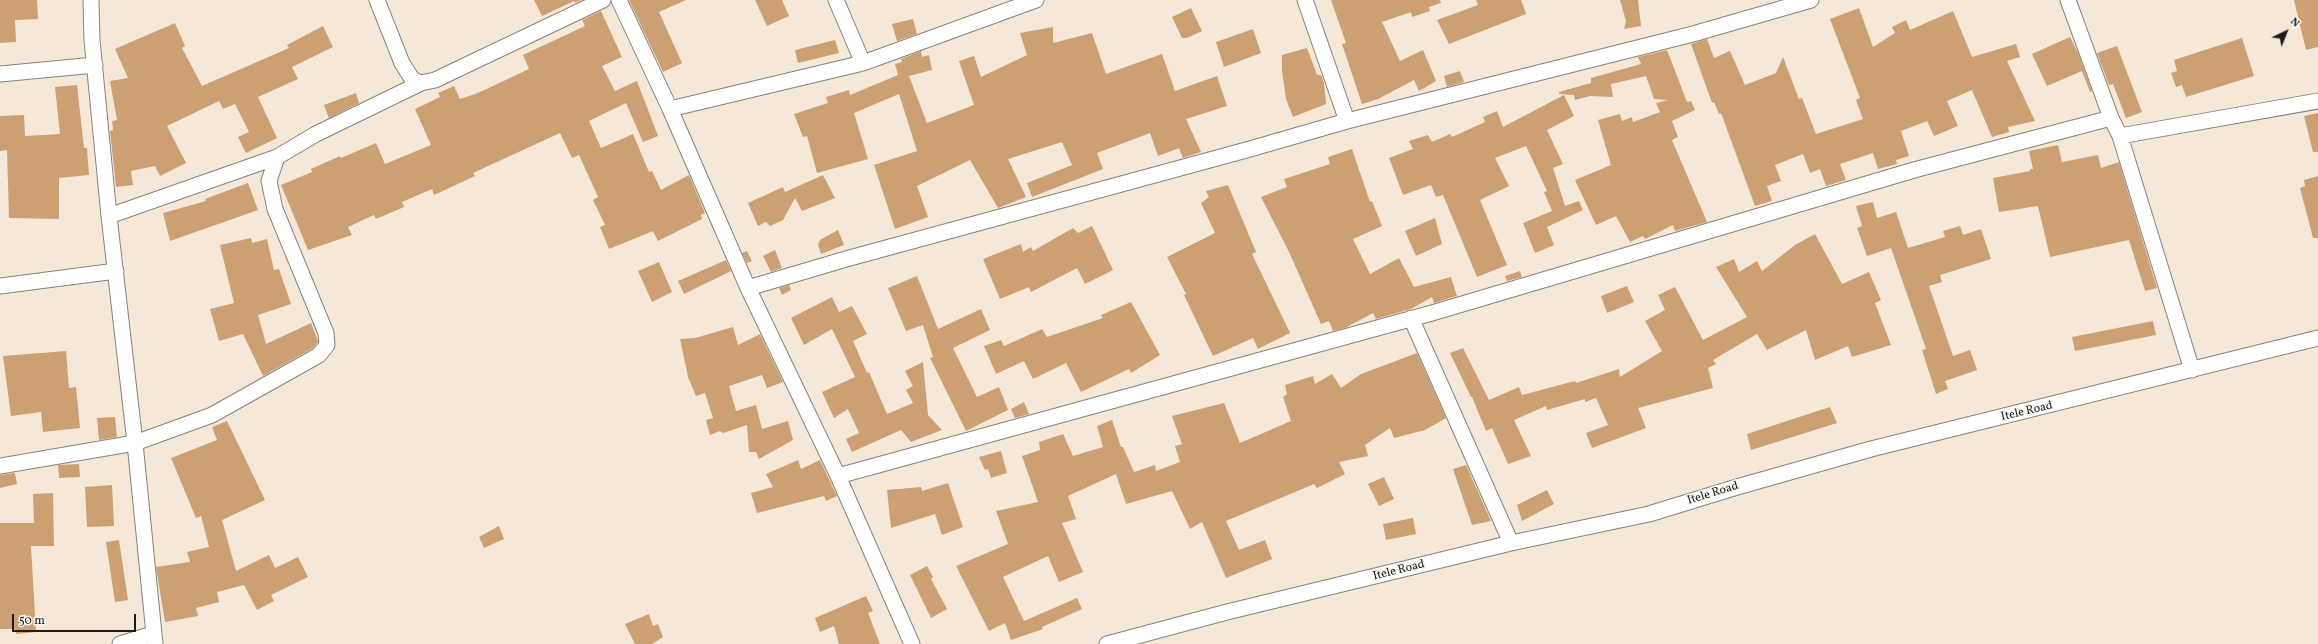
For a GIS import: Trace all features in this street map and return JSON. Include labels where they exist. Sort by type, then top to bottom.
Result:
[{"type":"street","points":[[91,0],[94,65],[109,216],[135,443],[154,639],[120,644]]},
{"type":"street","points":[[377,0],[402,63],[412,79],[421,84]]},
{"type":"street","points":[[109,216],[277,157],[316,134],[421,84],[435,80],[603,0]]},
{"type":"street","points":[[619,0],[670,109],[748,288],[838,476],[912,644]]},
{"type":"street","points":[[836,0],[863,63]]},
{"type":"street","points":[[670,109],[863,63],[1036,0]]},
{"type":"street","points":[[1305,0],[1347,121]]},
{"type":"street","points":[[748,288],[846,259],[1347,121],[1685,36],[1811,0]]},
{"type":"street","points":[[2068,0],[2111,118],[2120,136],[2192,370]]},
{"type":"street","points":[[0,74],[94,65]]},
{"type":"street","points":[[2120,136],[2318,100]]},
{"type":"street","points":[[838,476],[1411,318],[1906,172],[2111,118]]},
{"type":"street","points":[[0,466],[135,443],[212,415],[319,355],[327,345],[326,333],[316,304],[275,209],[269,181],[277,157]]},
{"type":"street","points":[[0,286],[116,271]]},
{"type":"street","points":[[1411,318],[1512,543]]},
{"type":"street","name":"Itele Road","points":[[1107,644],[1227,612],[1512,543],[1649,514],[1871,449],[2318,338]]},
{"type":"building","points":[[0,0],[37,0],[38,19],[15,20],[16,42],[0,43]]},
{"type":"building","points":[[534,0],[582,0],[575,3],[574,1],[542,16]]},
{"type":"building","points":[[629,0],[686,0],[659,12],[682,63],[663,72]]},
{"type":"building","points":[[755,0],[782,0],[789,16],[767,26]]},
{"type":"building","points":[[1331,0],[1440,0],[1441,3],[1429,7],[1430,11],[1412,17],[1411,12],[1382,22],[1400,61],[1423,50],[1436,81],[1419,91],[1414,80],[1378,99],[1362,104],[1342,44],[1346,43]]},
{"type":"building","points":[[1476,0],[1521,0],[1526,14],[1449,44],[1437,20],[1478,5]]},
{"type":"building","points":[[1620,0],[1638,0],[1641,26],[1624,29],[1626,21]]},
{"type":"building","points":[[2294,0],[2318,0],[2318,47],[2306,50]]},
{"type":"building","points":[[1191,8],[1202,31],[1187,38],[1182,38],[1172,17]]},
{"type":"building","points":[[1859,8],[1873,47],[1895,33],[1892,27],[1906,20],[1910,30],[1953,11],[1972,57],[2016,44],[2020,57],[2007,61],[2035,121],[2008,127],[2009,132],[1992,137],[1972,90],[1947,101],[1958,126],[1934,136],[1927,121],[1901,131],[1909,156],[1896,160],[1897,164],[1878,169],[1873,153],[1840,164],[1846,180],[1826,186],[1820,169],[1810,173],[1803,154],[1775,165],[1781,181],[1767,186],[1772,201],[1755,206],[1721,113],[1719,114],[1714,102],[1712,103],[1691,44],[1707,39],[1714,58],[1730,51],[1745,85],[1776,73],[1783,57],[1799,99],[1802,98],[1816,134],[1863,119],[1856,100],[1860,98],[1830,19]]},
{"type":"building","points":[[601,11],[622,57],[602,66],[615,91],[637,81],[658,136],[643,142],[626,103],[589,121],[601,148],[633,134],[649,172],[652,171],[661,190],[689,175],[705,213],[701,215],[702,219],[658,241],[653,231],[609,249],[600,227],[605,225],[593,200],[598,197],[579,155],[572,158],[560,133],[473,173],[475,176],[434,195],[432,189],[402,202],[404,207],[376,219],[374,215],[348,227],[352,235],[308,250],[281,185],[312,172],[311,169],[340,156],[341,158],[376,143],[385,164],[431,145],[415,109],[440,97],[438,93],[454,86],[460,99],[478,93],[529,69],[523,55],[585,26],[582,20]]},
{"type":"building","points":[[913,19],[917,34],[897,41],[892,24]]},
{"type":"building","points":[[175,23],[185,46],[182,48],[202,86],[289,48],[287,45],[323,26],[333,47],[292,67],[298,79],[258,97],[277,138],[246,153],[238,137],[249,132],[235,104],[223,109],[219,101],[167,126],[186,163],[160,176],[155,166],[131,171],[133,185],[116,187],[110,131],[113,130],[112,121],[117,120],[110,81],[128,78],[115,49]]},
{"type":"building","points":[[1053,27],[1053,43],[1092,33],[1106,74],[1162,54],[1175,91],[1217,76],[1227,106],[1186,119],[1201,152],[1183,158],[1179,148],[1158,156],[1150,133],[1097,153],[1103,169],[1032,197],[1027,183],[1072,165],[1062,142],[1008,159],[1026,197],[998,208],[970,160],[917,186],[928,217],[895,229],[874,165],[917,151],[899,94],[854,113],[868,159],[817,173],[807,136],[803,137],[794,114],[828,103],[826,97],[849,90],[850,95],[898,75],[895,64],[902,62],[901,59],[921,51],[922,57],[929,55],[932,70],[909,76],[927,123],[974,105],[959,61],[974,56],[981,77],[1027,55],[1020,33]]},
{"type":"building","points":[[1253,29],[1261,53],[1224,67],[1216,42]]},
{"type":"building","points":[[2070,37],[2078,53],[2092,91],[2090,92],[2082,71],[2047,86],[2032,54]]},
{"type":"building","points":[[2242,38],[2254,76],[2186,97],[2182,85],[2176,87],[2171,73],[2177,71],[2174,60]]},
{"type":"building","points":[[835,40],[839,53],[798,63],[795,50]]},
{"type":"building","points":[[2117,46],[2142,112],[2126,118],[2113,84],[2109,85],[2097,53]]},
{"type":"building","points":[[1307,48],[1317,75],[1321,75],[1324,83],[1326,104],[1293,117],[1286,99],[1282,71],[1282,55]]},
{"type":"building","points":[[1667,50],[1687,102],[1691,101],[1695,110],[1672,121],[1678,137],[1672,140],[1707,222],[1675,231],[1673,225],[1645,239],[1643,236],[1630,242],[1616,216],[1596,225],[1575,180],[1611,165],[1598,120],[1620,114],[1622,121],[1632,117],[1633,122],[1660,112],[1656,103],[1668,100],[1654,99],[1646,76],[1611,84],[1613,97],[1590,96],[1575,100],[1574,95],[1559,94],[1559,92],[1591,83],[1591,78],[1641,64],[1638,57]]},
{"type":"building","points":[[1460,71],[1464,82],[1447,87],[1444,76]]},
{"type":"building","points":[[77,85],[84,148],[87,148],[89,175],[59,178],[59,219],[9,218],[7,150],[0,151],[0,116],[24,115],[25,136],[60,134],[55,87]]},
{"type":"building","points":[[356,93],[359,103],[329,118],[324,105]]},
{"type":"building","points":[[1564,95],[1574,116],[1547,130],[1563,164],[1553,168],[1565,206],[1579,201],[1583,210],[1547,227],[1554,245],[1535,253],[1523,223],[1552,211],[1544,192],[1547,191],[1526,146],[1495,158],[1509,186],[1480,200],[1507,265],[1477,277],[1443,195],[1436,197],[1431,185],[1403,195],[1389,158],[1413,149],[1409,141],[1428,135],[1432,142],[1450,134],[1452,137],[1485,122],[1483,117],[1497,111],[1503,127]]},
{"type":"building","points":[[2318,113],[2318,152],[2313,152],[2304,116]]},
{"type":"building","points":[[2058,145],[2062,162],[2098,155],[2101,168],[2119,162],[2157,288],[2145,291],[2129,240],[2050,257],[2038,206],[1999,212],[1993,178],[2030,171],[2030,169],[2033,169],[2029,151]]},
{"type":"building","points":[[1352,149],[1370,202],[1372,201],[1382,226],[1353,239],[1370,274],[1399,258],[1414,287],[1451,277],[1457,296],[1434,303],[1432,297],[1411,309],[1376,319],[1373,313],[1345,328],[1333,331],[1329,321],[1321,324],[1289,252],[1261,197],[1287,187],[1284,179],[1330,164],[1328,157]]},
{"type":"building","points":[[823,175],[835,198],[802,211],[795,198],[783,220],[770,226],[766,222],[758,226],[748,203],[783,187],[785,192]]},
{"type":"building","points":[[2318,176],[2318,238],[2313,238],[2300,188],[2305,186],[2304,180]]},
{"type":"building","points":[[248,183],[258,210],[170,241],[163,213],[206,201],[205,199]]},
{"type":"building","points":[[1228,185],[1256,252],[1252,254],[1290,333],[1258,349],[1253,338],[1213,356],[1184,295],[1186,294],[1167,257],[1215,233],[1201,203],[1209,197],[1206,191]]},
{"type":"building","points":[[1873,202],[1877,218],[1896,212],[1908,248],[1945,237],[1943,231],[1960,226],[1963,235],[1981,229],[1991,259],[1940,275],[1942,282],[1929,286],[1953,356],[1970,350],[1977,370],[1945,381],[1948,389],[1936,394],[1922,350],[1926,349],[1891,248],[1867,256],[1857,228],[1862,226],[1856,206]]},
{"type":"building","points":[[1435,218],[1442,244],[1416,256],[1405,231]]},
{"type":"building","points":[[1092,226],[1113,270],[1085,284],[1077,268],[1031,292],[1029,287],[1000,299],[983,259],[1021,244],[1023,252],[1031,247],[1033,251],[1073,228],[1078,233]]},
{"type":"building","points":[[838,230],[844,245],[821,254],[818,245],[820,240]]},
{"type":"building","points":[[1815,234],[1842,284],[1869,272],[1881,300],[1875,303],[1891,345],[1852,357],[1848,346],[1815,360],[1806,330],[1767,350],[1757,334],[1713,360],[1716,364],[1708,368],[1713,388],[1638,408],[1646,428],[1592,448],[1586,433],[1608,425],[1596,398],[1585,402],[1585,399],[1547,410],[1546,406],[1514,420],[1531,456],[1508,464],[1492,428],[1486,431],[1472,397],[1450,353],[1463,348],[1489,400],[1519,387],[1522,395],[1575,381],[1576,383],[1619,369],[1620,377],[1662,351],[1645,321],[1665,310],[1658,295],[1675,287],[1703,340],[1747,317],[1716,267],[1734,259],[1739,272],[1757,261],[1762,271],[1795,245]]},
{"type":"building","points":[[251,238],[252,243],[267,239],[274,270],[279,269],[291,304],[258,315],[266,344],[311,323],[318,342],[313,348],[263,376],[243,334],[219,341],[210,309],[234,303],[220,245]]},
{"type":"building","points":[[775,250],[782,268],[771,272],[763,256]]},
{"type":"building","points":[[747,251],[752,261],[747,263],[742,253]]},
{"type":"building","points":[[726,260],[731,271],[684,294],[678,281]]},
{"type":"building","points":[[659,262],[672,292],[652,302],[638,271]]},
{"type":"building","points":[[1520,271],[1522,277],[1507,281],[1505,276]]},
{"type":"building","points":[[917,276],[938,329],[981,309],[990,330],[953,348],[977,397],[999,387],[1008,410],[966,431],[930,358],[933,357],[923,325],[906,331],[888,288]]},
{"type":"building","points":[[789,285],[791,290],[782,295],[779,288]]},
{"type":"building","points":[[1627,286],[1634,302],[1607,313],[1601,296]]},
{"type":"building","points":[[832,297],[839,312],[852,306],[867,334],[853,341],[867,373],[869,372],[887,414],[913,403],[906,390],[913,386],[905,371],[923,362],[928,415],[942,430],[911,442],[901,430],[852,452],[846,439],[859,433],[848,409],[834,418],[822,392],[855,377],[832,329],[804,345],[791,318]]},
{"type":"building","points":[[1131,302],[1160,355],[1131,373],[1129,369],[1081,392],[1066,363],[1033,379],[1024,361],[996,374],[984,346],[1001,340],[1004,346],[1042,329],[1047,337],[1103,318],[1101,315]]},
{"type":"building","points":[[2153,321],[2156,335],[2075,351],[2072,337]]},
{"type":"building","points":[[733,327],[738,345],[760,334],[783,382],[767,388],[762,375],[729,386],[736,411],[756,405],[762,429],[788,421],[793,440],[759,459],[756,452],[749,452],[747,425],[723,433],[720,431],[710,435],[706,420],[713,418],[705,393],[696,396],[688,377],[680,339],[695,338]]},
{"type":"building","points":[[66,351],[69,388],[76,387],[80,428],[43,432],[41,412],[11,416],[3,356]]},
{"type":"building","points":[[1417,353],[1446,418],[1425,430],[1394,438],[1390,428],[1365,445],[1368,456],[1339,462],[1345,474],[1317,488],[1314,484],[1226,521],[1239,550],[1265,540],[1272,559],[1226,578],[1202,522],[1190,529],[1172,491],[1126,504],[1116,474],[1068,496],[1076,519],[1062,523],[1083,572],[1059,582],[1048,556],[1003,577],[1024,621],[1077,598],[1082,609],[1042,627],[1043,629],[1011,640],[1005,623],[989,631],[956,566],[1008,544],[996,511],[1038,502],[1022,456],[1040,450],[1039,442],[1063,434],[1073,456],[1103,447],[1097,426],[1112,420],[1121,447],[1123,447],[1134,472],[1155,465],[1156,471],[1180,462],[1175,446],[1182,444],[1172,416],[1224,403],[1240,443],[1291,421],[1283,397],[1287,394],[1285,385],[1313,376],[1315,384],[1332,374],[1341,388],[1361,374]]},
{"type":"building","points":[[1024,402],[1029,414],[1015,418],[1011,409]]},
{"type":"building","points":[[1830,407],[1837,423],[1751,450],[1747,434]]},
{"type":"building","points":[[115,417],[117,437],[99,440],[97,418]]},
{"type":"building","points":[[227,421],[265,500],[222,520],[236,571],[269,555],[275,568],[298,557],[308,577],[271,595],[274,601],[257,610],[244,585],[217,592],[219,602],[196,608],[198,616],[165,622],[156,567],[190,562],[187,552],[209,547],[201,516],[196,518],[171,458],[217,440],[212,427]]},
{"type":"building","points":[[1001,451],[1007,473],[991,478],[988,469],[985,470],[979,457]]},
{"type":"building","points":[[798,460],[801,469],[820,460],[837,496],[826,501],[824,496],[757,513],[751,493],[773,487],[766,474]]},
{"type":"building","points":[[79,464],[80,477],[59,478],[58,465]]},
{"type":"building","points":[[1466,465],[1491,521],[1472,525],[1453,469]]},
{"type":"building","points":[[15,473],[17,484],[0,488],[0,475]]},
{"type":"building","points":[[1384,477],[1394,499],[1379,506],[1368,484]]},
{"type":"building","points":[[948,483],[963,527],[942,535],[935,514],[891,528],[887,490],[921,487],[922,491]]},
{"type":"building","points":[[112,485],[114,526],[87,527],[85,487]]},
{"type":"building","points":[[1547,490],[1554,504],[1522,521],[1517,505]]},
{"type":"building","points":[[53,493],[54,546],[31,546],[36,632],[16,634],[15,629],[0,629],[0,523],[34,523],[33,494]]},
{"type":"building","points":[[1413,518],[1416,534],[1386,540],[1383,524]]},
{"type":"building","points":[[499,526],[504,539],[484,548],[479,537]]},
{"type":"building","points":[[119,540],[128,600],[115,602],[106,542]]},
{"type":"building","points":[[927,566],[933,577],[931,579],[947,609],[931,618],[910,575]]},
{"type":"building","points":[[866,596],[873,611],[868,613],[880,644],[839,644],[834,626],[820,632],[815,618]]},
{"type":"building","points":[[649,614],[653,626],[658,624],[663,637],[652,644],[635,644],[625,624]]}]
